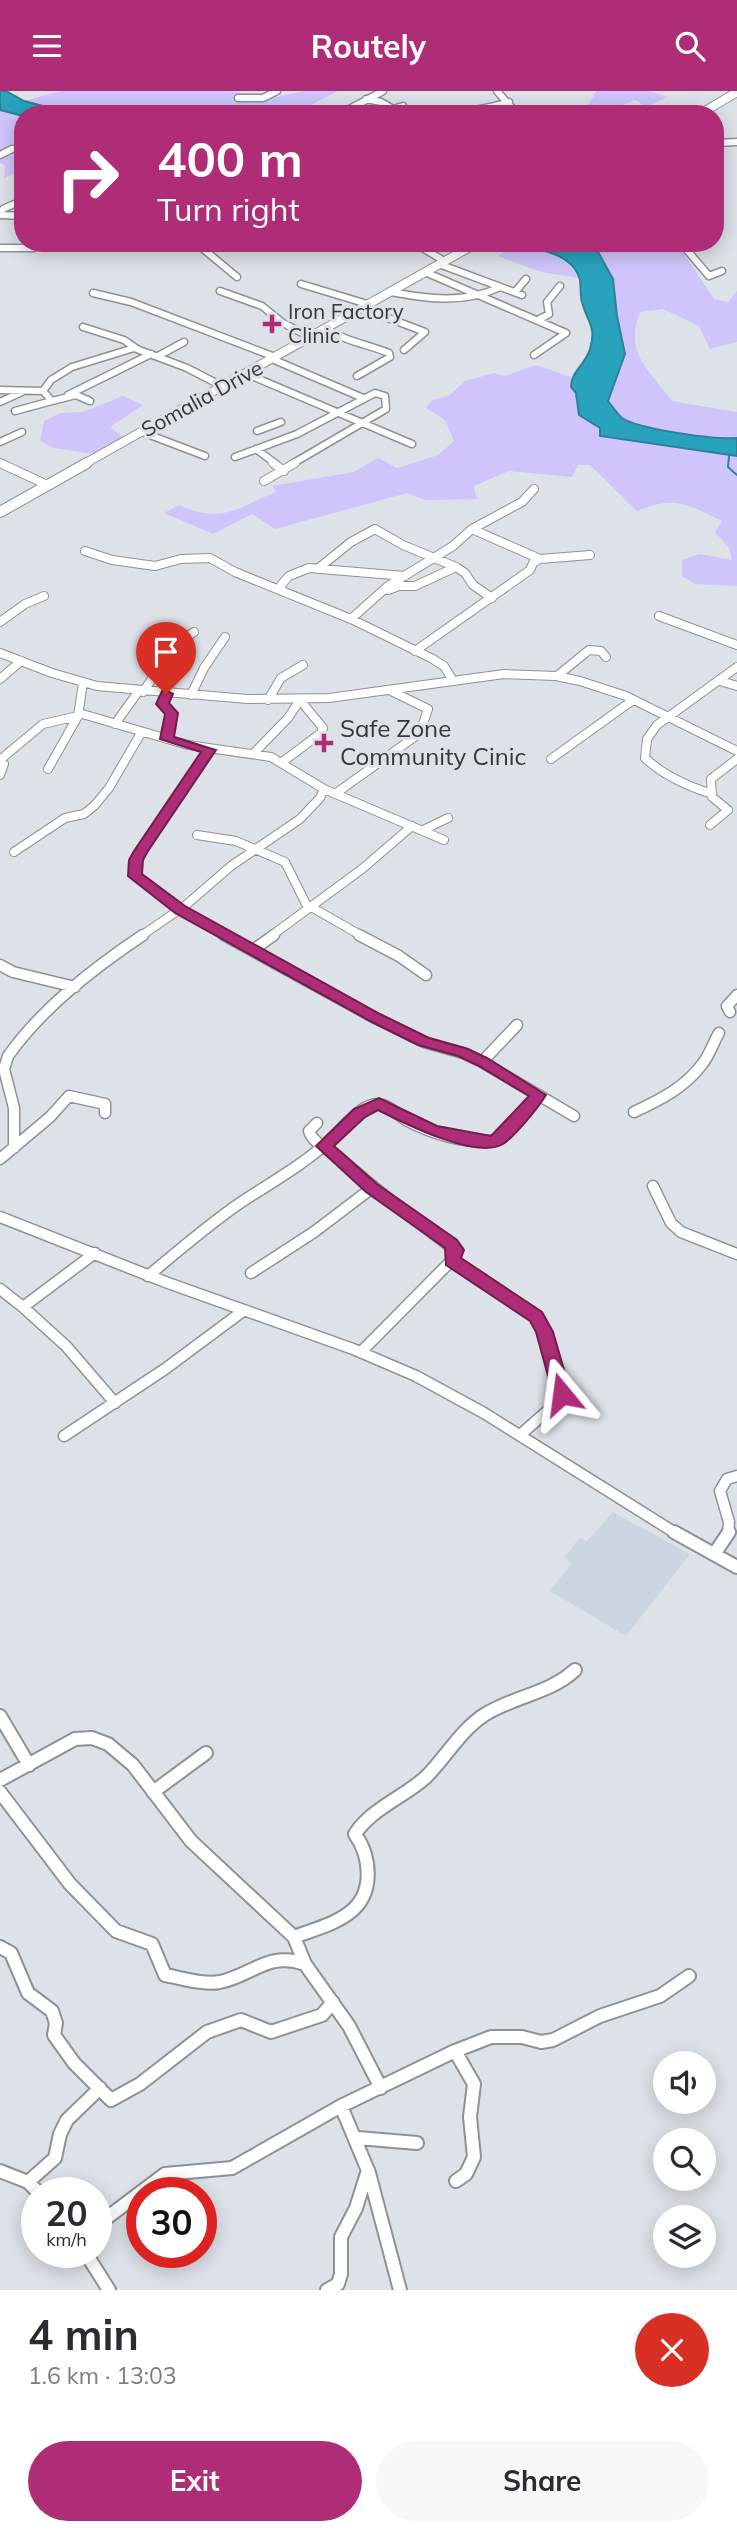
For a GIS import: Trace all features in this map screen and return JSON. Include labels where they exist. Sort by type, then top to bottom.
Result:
[{"type":"main road","points":[[715,105],[737,92]]},
{"type":"main road","name":"Somalia Drive","points":[[0,506],[218,384],[327,329],[363,305],[391,292],[456,252]]},
{"type":"main road","name":"Somalia Drive","points":[[0,512],[247,374],[306,335],[459,252]]},
{"type":"street","points":[[249,92],[258,91]]},
{"type":"street","points":[[238,98],[263,98],[277,91]]},
{"type":"street","points":[[497,91],[511,105]]},
{"type":"street","points":[[355,105],[379,92]]},
{"type":"street","points":[[365,99],[381,102],[383,105]]},
{"type":"street","points":[[500,105],[509,102]]},
{"type":"street","points":[[0,155],[12,149]]},
{"type":"street","points":[[1,211],[14,204]]},
{"type":"street","points":[[207,252],[237,277]]},
{"type":"street","points":[[426,252],[440,262],[516,292]]},
{"type":"street","points":[[689,252],[709,276],[722,271]]},
{"type":"street","points":[[425,272],[566,333],[534,355]]},
{"type":"street","points":[[492,302],[516,292],[526,279]]},
{"type":"street","points":[[301,284],[363,305],[425,332],[404,350]]},
{"type":"street","points":[[538,320],[549,314],[547,302],[560,286]]},
{"type":"street","points":[[391,292],[440,299],[476,295],[500,287]]},
{"type":"street","points":[[220,291],[262,306],[306,335]]},
{"type":"street","points":[[93,293],[131,302],[273,357],[363,398]]},
{"type":"street","points":[[83,327],[124,340],[137,349],[218,384]]},
{"type":"street","points":[[327,329],[346,341],[370,345],[389,353],[390,357],[356,376]]},
{"type":"street","points":[[15,411],[68,395],[184,342]]},
{"type":"street","points":[[43,391],[51,380],[72,367],[137,349]]},
{"type":"street","points":[[247,374],[412,445]]},
{"type":"street","points":[[0,390],[43,391]]},
{"type":"street","points":[[43,391],[52,401]]},
{"type":"street","points":[[0,402],[23,392]]},
{"type":"street","points":[[235,457],[297,434],[363,398],[375,393],[383,394],[387,406],[383,411],[264,481]]},
{"type":"street","points":[[68,395],[80,395],[90,401]]},
{"type":"street","points":[[257,431],[281,422]]},
{"type":"street","points":[[0,442],[22,432]]},
{"type":"street","points":[[142,432],[205,456]]},
{"type":"street","points":[[256,449],[284,471]]},
{"type":"street","points":[[0,463],[43,483]]},
{"type":"street","points":[[351,619],[379,594],[436,557],[472,529],[522,502],[534,489]]},
{"type":"street","points":[[320,568],[351,542],[373,529],[456,567],[465,573],[473,585],[492,598]]},
{"type":"street","points":[[472,529],[540,559]]},
{"type":"street","points":[[85,551],[112,560],[155,566],[204,557],[351,619],[444,666],[452,679]]},
{"type":"street","points":[[415,651],[530,571],[533,563],[540,559],[590,555]]},
{"type":"street","points":[[379,594],[399,586],[415,586],[456,567]]},
{"type":"street","points":[[282,590],[282,583],[302,569],[320,568],[368,574],[386,571],[405,576]]},
{"type":"street","points":[[0,622],[25,604],[44,596]]},
{"type":"street","points":[[659,616],[737,645]]},
{"type":"street","points":[[115,724],[175,645],[194,632]]},
{"type":"street","points":[[191,695],[204,668],[225,637]]},
{"type":"street","points":[[556,676],[589,650],[601,651],[606,657]]},
{"type":"street","points":[[0,653],[83,683],[141,692],[268,700],[300,700],[508,673],[556,676],[596,686],[633,700],[737,751]]},
{"type":"street","points":[[0,679],[21,661]]},
{"type":"street","points":[[268,700],[280,677],[292,668],[303,665]]},
{"type":"street","points":[[710,825],[728,810],[712,794],[677,779],[645,758],[647,739],[657,725],[737,667]]},
{"type":"street","points":[[719,681],[737,687]]},
{"type":"street","points":[[48,769],[79,715],[83,683]]},
{"type":"street","points":[[335,794],[420,733],[428,709],[388,690]]},
{"type":"street","points":[[166,694],[162,704],[171,713],[167,739]]},
{"type":"street","points":[[254,753],[288,718],[300,700]]},
{"type":"street","points":[[281,763],[321,733],[323,728],[300,700]]},
{"type":"street","points":[[551,759],[633,700]]},
{"type":"street","points":[[0,775],[4,769],[0,760],[43,724],[79,715],[209,750],[271,757],[324,789],[444,840]]},
{"type":"street","points":[[14,852],[65,818],[84,814],[94,806],[109,788],[141,733]]},
{"type":"street","points":[[209,750],[136,860],[135,876],[180,910],[253,950],[424,1042],[463,1053],[482,1062],[574,1116]]},
{"type":"street","points":[[712,794],[711,779],[737,759]]},
{"type":"street","points":[[14,1148],[15,1115],[12,1093],[3,1070],[6,1059],[46,1012],[122,947],[180,910],[219,875],[308,810],[321,797],[324,789]]},
{"type":"street","points":[[423,830],[448,818]]},
{"type":"street","points":[[253,950],[362,869],[412,826]]},
{"type":"street","points":[[197,835],[236,841],[258,849],[290,867],[296,885],[309,907],[386,947],[426,975]]},
{"type":"street","points":[[0,965],[13,972],[75,987]]},
{"type":"street","points":[[730,1011],[727,1006],[737,995]]},
{"type":"street","points":[[482,1062],[517,1025]]},
{"type":"street","points":[[634,1112],[677,1092],[706,1059],[719,1033]]},
{"type":"street","points":[[0,1159],[50,1117],[69,1096],[74,1094],[101,1101],[105,1104],[105,1113]]},
{"type":"street","points":[[148,1276],[241,1202],[292,1171],[359,1113],[379,1104],[432,1131],[469,1140],[493,1142],[499,1139],[539,1095]]},
{"type":"street","points":[[317,1123],[309,1135],[372,1188],[451,1244],[455,1250],[452,1260],[362,1351]]},
{"type":"street","points":[[653,1185],[671,1223],[681,1232],[737,1254]]},
{"type":"street","points":[[251,1273],[314,1232],[372,1188]]},
{"type":"street","points":[[0,1217],[148,1276],[362,1351],[448,1393],[520,1435],[627,1505],[737,1567]]},
{"type":"street","points":[[23,1307],[95,1253]]},
{"type":"street","points":[[452,1260],[536,1316],[545,1332],[562,1394],[560,1400],[520,1435]]},
{"type":"street","points":[[0,1289],[66,1346],[115,1403]]},
{"type":"street","points":[[64,1436],[211,1337],[243,1311]]},
{"type":"street","points":[[715,1553],[727,1538],[729,1530],[729,1520],[720,1501],[720,1487],[726,1480],[737,1476]]},
{"type":"street","points":[[294,1937],[354,1909],[364,1888],[369,1864],[368,1855],[355,1833],[358,1826],[372,1819],[419,1783],[449,1748],[484,1716],[557,1685],[575,1670]]},
{"type":"street","points":[[0,1716],[29,1765]]},
{"type":"street","points":[[0,1780],[75,1739],[92,1738],[108,1744],[134,1765],[191,1840],[294,1937],[305,1963],[333,2002],[381,2088]]},
{"type":"street","points":[[153,1792],[206,1753]]},
{"type":"street","points":[[0,1792],[70,1884],[116,1931],[152,1944],[165,1975],[219,1982],[252,1966],[275,1960],[305,1963]]},
{"type":"street","points":[[0,1947],[11,1953],[28,1993],[52,2011],[56,2023],[54,2035],[111,2100],[140,2084],[206,2032],[241,2020],[271,2032],[322,2015],[333,2002]]},
{"type":"street","points":[[112,2214],[165,2174],[232,2168],[341,2106],[454,2052],[491,2037],[522,2037],[541,2042],[554,2040],[600,2016],[660,1996],[689,1976]]},
{"type":"street","points":[[454,2052],[474,2084],[470,2117],[474,2157],[466,2174],[456,2181]]},
{"type":"street","points":[[34,2177],[55,2158],[60,2134],[67,2120],[100,2088]]},
{"type":"street","points":[[341,2106],[358,2138],[368,2169],[400,2290]]},
{"type":"street","points":[[358,2138],[417,2143]]},
{"type":"street","points":[[327,2290],[338,2284],[341,2274],[341,2238],[356,2208],[368,2169]]},
{"type":"street","points":[[0,2171],[21,2179]]},
{"type":"street","points":[[96,2268],[110,2290]]},
{"type":"shaded area","points":[[61,91],[229,91],[241,93],[241,98],[249,103],[304,91],[338,91],[311,105],[39,105],[24,101]]},
{"type":"shaded area","points":[[596,91],[649,91],[668,97],[650,105],[643,105],[635,100],[622,105],[589,104]]},
{"type":"shaded area","points":[[0,110],[14,114],[14,173],[4,178],[5,165],[0,163]]},
{"type":"shaded area","points":[[504,252],[549,252],[564,261],[579,278],[541,272],[498,256]]},
{"type":"shaded area","points":[[598,252],[683,252],[714,299],[728,302],[737,291],[737,342],[710,349],[699,326],[663,309],[640,312],[635,339],[641,360],[672,401],[737,412],[737,438],[678,433],[644,426],[622,418],[607,401],[625,354],[613,279]]},
{"type":"shaded area","points":[[536,365],[571,377],[579,415],[600,428],[601,436],[737,456],[737,586],[695,584],[682,576],[682,560],[699,554],[732,560],[729,548],[715,532],[722,521],[680,504],[661,503],[637,511],[590,465],[578,465],[572,477],[509,471],[474,486],[477,499],[425,500],[407,493],[275,529],[252,514],[213,534],[164,513],[179,505],[207,513],[228,512],[276,492],[272,486],[354,472],[378,458],[397,468],[438,455],[454,441],[445,420],[426,408],[432,400],[450,395],[465,381],[494,373],[505,376]]},
{"type":"shaded area","points":[[123,396],[143,405],[110,427],[124,438],[95,454],[54,448],[40,441],[44,421],[60,413],[83,412]]},
{"type":"shaded area","points":[[613,1512],[690,1554],[626,1636],[550,1591],[572,1563],[564,1558],[579,1538],[587,1541]]},
{"type":"water","points":[[0,91],[39,105],[14,105],[14,114],[0,110]]},
{"type":"water","points":[[549,252],[598,252],[613,279],[625,354],[608,401],[616,412],[631,422],[660,430],[737,438],[737,456],[600,436],[600,428],[579,415],[576,393],[571,387],[573,376],[588,354],[592,335],[576,270],[559,256]]},
{"type":"waterway","points":[[729,456],[728,467],[737,475]]},
{"type":"place","name":"Iron Factory Clinic","points":[[272,324]]},
{"type":"place","name":"Safe Zone Community Cinic","points":[[324,743]]},
{"type":"route","points":[[166,694],[162,704],[171,713],[167,739],[209,750],[141,851],[136,860],[135,876],[180,910],[375,1018],[424,1042],[463,1053],[539,1095],[499,1139],[493,1142],[469,1140],[432,1131],[379,1104],[359,1113],[324,1146],[372,1188],[451,1244],[456,1256],[452,1260],[536,1316],[545,1332],[562,1394]]}]
